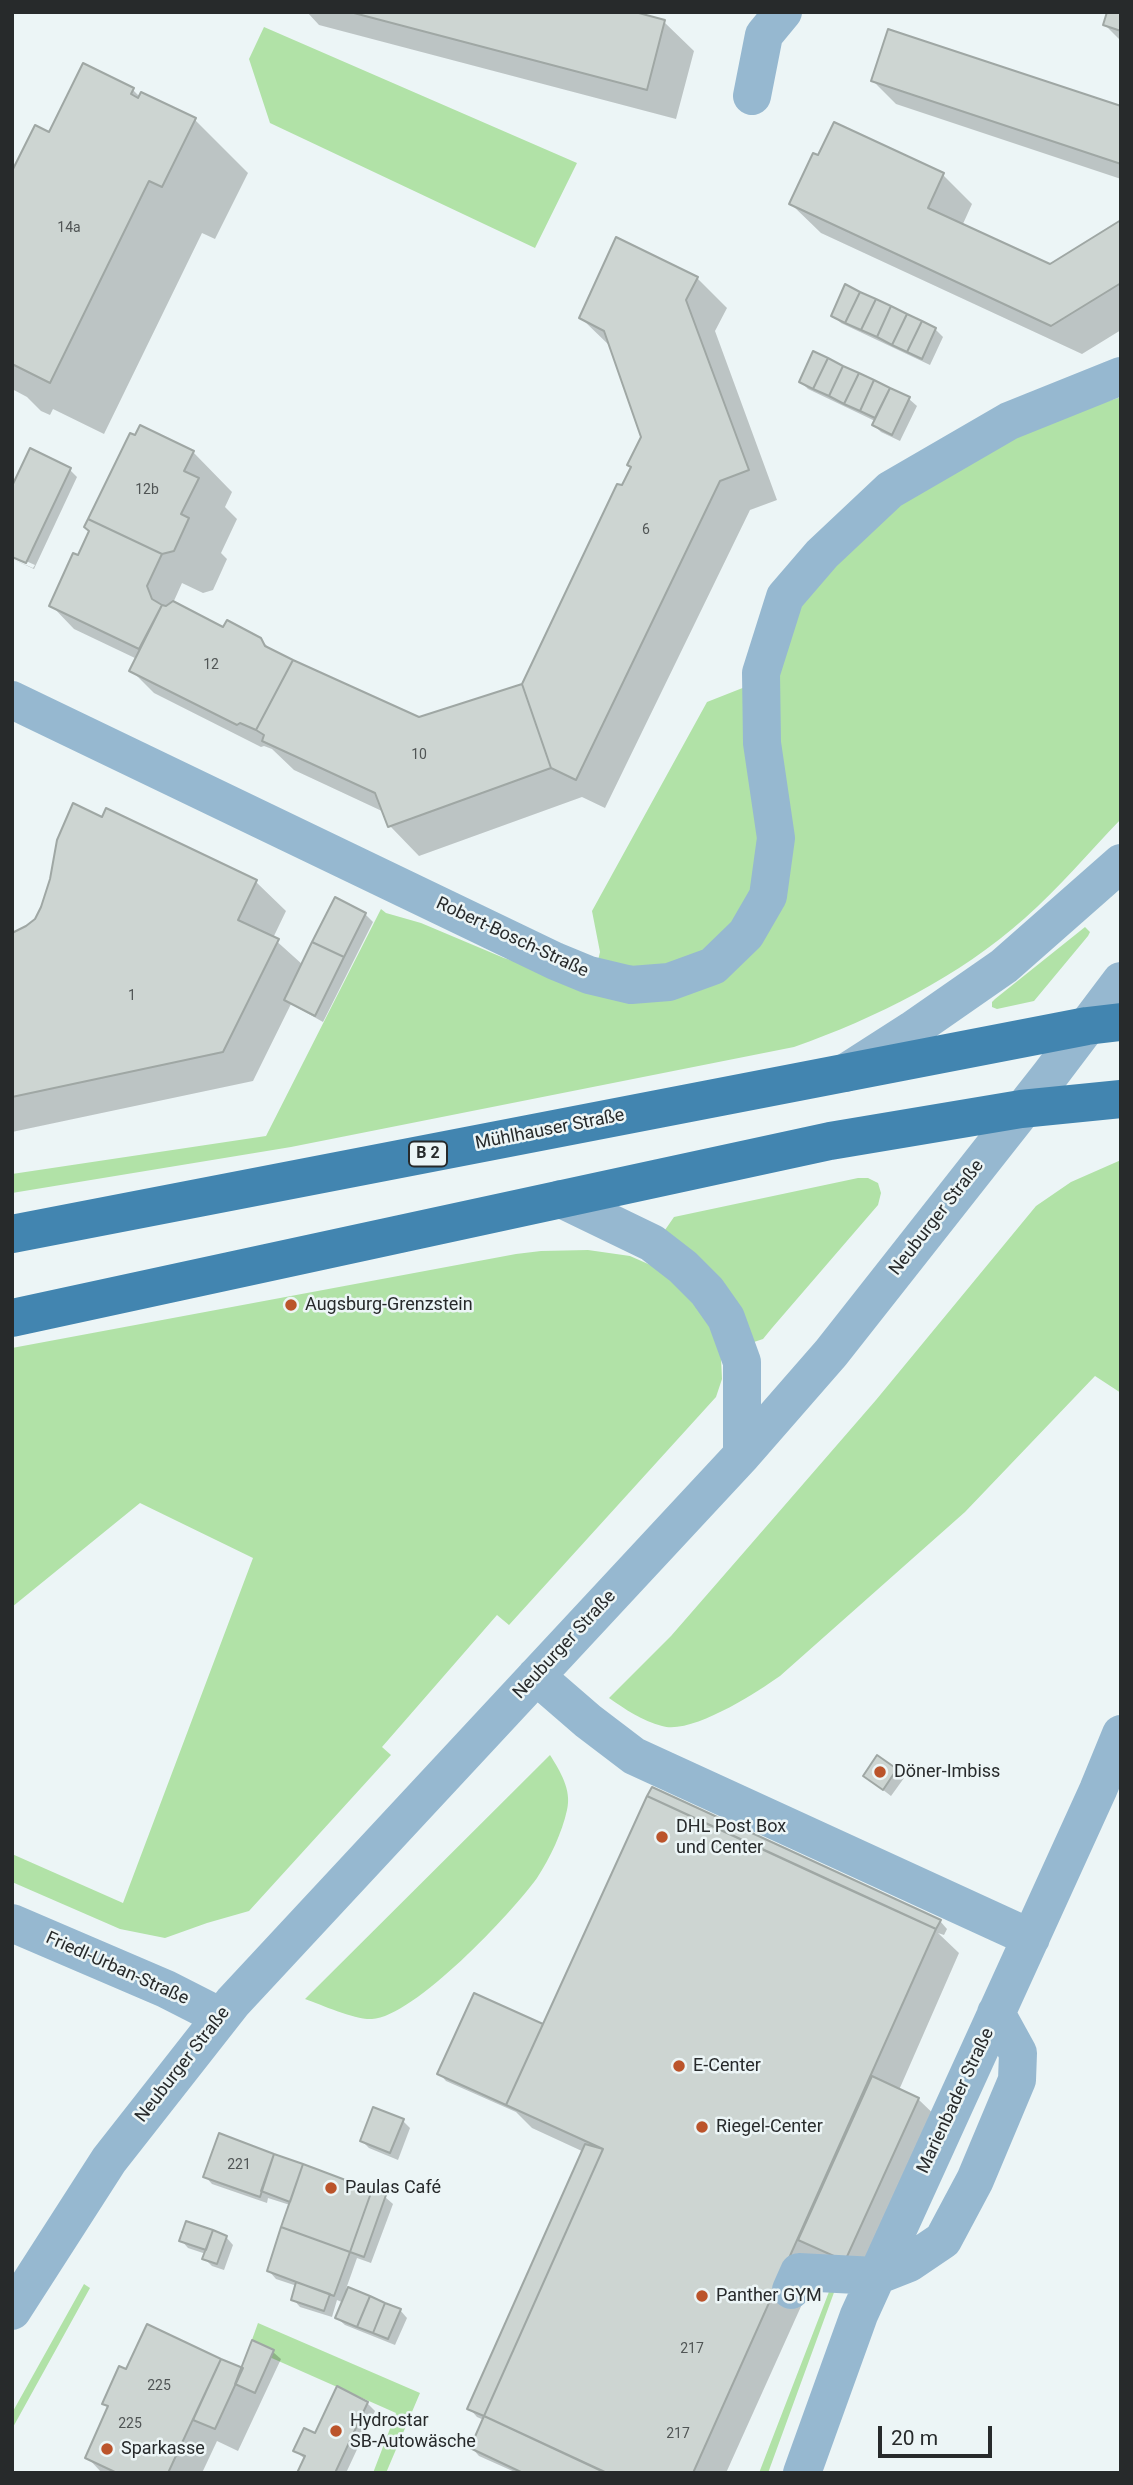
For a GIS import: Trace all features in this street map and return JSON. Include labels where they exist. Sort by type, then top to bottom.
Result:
[{"type":"main road","name":"Mühlhauser Straße","points":[[12,1234],[1104,1024]]},
{"type":"main road","points":[[12,1318],[830,1141],[1021,1109],[1121,1099]]},
{"type":"street","points":[[752,96],[764,35],[783,12]]},
{"type":"street","name":"Robert-Bosch-Straße","points":[[12,700],[555,961],[589,975],[631,985],[669,982],[713,966],[746,934],[768,896],[775,838],[762,743],[761,673],[785,597],[822,554],[890,490],[1009,421],[1121,376]]},
{"type":"street","points":[[844,1074],[1004,966],[1121,863]]},
{"type":"street","name":"Neuburger Straße","points":[[12,2311],[109,2160],[221,2017],[742,1455],[831,1353],[951,1203],[1021,1109],[1104,1024],[1121,981]]},
{"type":"street","points":[[561,1199],[652,1243],[707,1291],[726,1318],[742,1362],[742,1455]]},
{"type":"street","points":[[12,1215],[66,1224]]},
{"type":"street","points":[[536,1676],[634,1756],[1031,1938]]},
{"type":"street","name":"Marienbader Straße","points":[[802,2473],[839,2367],[876,2276],[1098,1790],[1121,1734]]},
{"type":"street","name":"Friedl-Urban-Straße","points":[[12,1923],[166,1989],[221,2017]]},
{"type":"street","points":[[791,2290],[799,2272],[876,2276],[909,2263],[943,2240],[975,2180],[1017,2080],[1018,2053],[996,2014]]},
{"type":"green space","points":[[264,27],[577,163],[535,248],[270,123],[249,59]]},
{"type":"green space","points":[[1121,397],[1121,819],[1038,906],[973,959],[886,1009],[794,1047],[291,1147],[12,1193],[12,1174],[266,1136],[381,909],[504,958],[592,986],[600,952],[592,911],[707,702],[773,676],[797,602],[895,502],[1016,431]]},
{"type":"green space","points":[[1085,927],[1090,932],[1088,936],[1034,1001],[997,1009],[992,1007],[995,999]]},
{"type":"green space","points":[[1121,1160],[1121,1393],[1095,1376],[965,1512],[780,1676],[740,1702],[706,1719],[674,1727],[648,1721],[609,1698],[671,1636],[745,1551],[876,1400],[1036,1206],[1071,1182]]},
{"type":"green space","points":[[868,1178],[878,1183],[881,1193],[878,1205],[763,1339],[754,1342],[665,1230],[674,1217]]},
{"type":"green space","points":[[588,1250],[630,1256],[655,1267],[708,1317],[721,1358],[722,1379],[716,1397],[509,1625],[497,1615],[382,1747],[391,1755],[249,1911],[165,1938],[120,1929],[12,1882],[12,1854],[123,1903],[253,1558],[140,1503],[12,1607],[12,1348],[516,1254]]},
{"type":"green space","points":[[550,1755],[561,1774],[568,1795],[562,1828],[551,1854],[537,1878],[507,1915],[461,1961],[412,2001],[390,2014],[372,2019],[348,2015],[305,1999]]},
{"type":"green space","points":[[84,2284],[90,2288],[12,2429],[12,2413]]},
{"type":"green space","points":[[832,2284],[836,2287],[768,2473],[759,2473]]},
{"type":"green space","points":[[258,2323],[420,2393],[386,2473],[373,2473],[396,2413],[249,2348]]},
{"type":"building","points":[[350,12],[635,12],[665,20],[647,90]]},
{"type":"building","points":[[1107,12],[1121,12],[1121,31],[1103,25]]},
{"type":"building","points":[[888,29],[1121,106],[1121,164],[871,81]]},
{"type":"building","points":[[83,63],[134,88],[131,94],[138,98],[141,92],[196,118],[162,187],[149,181],[50,383],[12,364],[12,171],[35,125],[49,132]]},
{"type":"building","points":[[834,122],[944,173],[928,208],[1050,264],[1121,220],[1121,283],[1051,326],[789,204],[813,153],[818,155]]},
{"type":"building","points":[[616,237],[698,277],[686,300],[749,470],[720,481],[576,780],[551,768],[522,684],[617,484],[622,485],[631,467],[627,465],[641,437],[604,331],[579,318]]},
{"type":"building","points":[[845,284],[860,292],[845,323],[831,316]]},
{"type":"building","points":[[860,292],[876,299],[861,330],[845,323]]},
{"type":"building","points":[[876,299],[891,306],[877,337],[861,330]]},
{"type":"building","points":[[891,306],[907,314],[892,345],[877,337]]},
{"type":"building","points":[[907,314],[922,321],[907,352],[892,345]]},
{"type":"building","points":[[922,321],[936,328],[922,359],[907,352]]},
{"type":"building","points":[[813,351],[828,358],[813,389],[799,382]]},
{"type":"building","points":[[828,358],[843,366],[829,396],[813,389]]},
{"type":"building","points":[[843,366],[859,373],[844,404],[829,396]]},
{"type":"building","points":[[859,373],[874,380],[860,411],[844,404]]},
{"type":"building","points":[[874,380],[890,388],[875,418],[860,411]]},
{"type":"building","points":[[890,388],[910,397],[892,435],[872,425]]},
{"type":"building","points":[[140,425],[194,451],[184,471],[199,478],[181,514],[189,518],[174,551],[162,554],[88,519],[130,433],[135,435]]},
{"type":"building","points":[[30,448],[71,468],[26,563],[12,557],[12,486]]},
{"type":"building","points":[[88,519],[162,554],[147,586],[152,599],[162,605],[139,649],[49,606],[73,553],[78,555],[89,531],[84,527]]},
{"type":"building","points":[[173,601],[223,627],[227,620],[261,638],[265,646],[293,660],[256,730],[240,723],[237,725],[129,671],[162,605],[166,606]]},
{"type":"building","points":[[293,660],[419,717],[522,684],[551,768],[388,827],[375,793],[262,741],[264,735],[256,730]]},
{"type":"building","points":[[73,803],[102,817],[106,808],[257,880],[238,920],[279,939],[223,1052],[12,1097],[12,933],[35,919],[41,907],[50,879],[57,840]]},
{"type":"building","points":[[335,897],[366,913],[344,957],[312,942]]},
{"type":"building","points":[[312,942],[344,957],[315,1016],[284,1000]]},
{"type":"building","name":"Döner-Imbiss","points":[[877,1755],[897,1769],[883,1790],[863,1776]]},
{"type":"building","points":[[652,1787],[941,1920],[936,1929],[835,1883],[647,1796]]},
{"type":"building","name":"Riegel-Center","points":[[647,1796],[936,1929],[693,2473],[606,2473],[484,2416],[603,2149],[506,2105]]},
{"type":"building","points":[[474,1993],[543,2024],[506,2105],[437,2074]]},
{"type":"building","points":[[872,2076],[919,2098],[845,2261],[798,2240]]},
{"type":"building","points":[[373,2107],[404,2119],[390,2153],[360,2141]]},
{"type":"building","points":[[219,2133],[274,2154],[260,2197],[203,2177]]},
{"type":"building","points":[[585,2144],[603,2149],[484,2416],[467,2409]]},
{"type":"building","points":[[274,2154],[303,2164],[290,2202],[261,2191]]},
{"type":"building","points":[[303,2164],[372,2190],[350,2252],[281,2227]]},
{"type":"building","points":[[372,2190],[386,2195],[364,2257],[350,2252]]},
{"type":"building","points":[[186,2221],[213,2230],[206,2250],[179,2241]]},
{"type":"building","points":[[281,2227],[350,2252],[334,2296],[267,2271]]},
{"type":"building","points":[[213,2230],[227,2236],[217,2264],[202,2259]]},
{"type":"building","points":[[296,2282],[330,2294],[324,2311],[291,2300]]},
{"type":"building","points":[[348,2287],[370,2296],[357,2327],[335,2318]]},
{"type":"building","points":[[370,2296],[385,2303],[373,2333],[357,2327]]},
{"type":"building","points":[[385,2303],[401,2309],[388,2339],[373,2333]]},
{"type":"building","points":[[147,2324],[221,2359],[168,2473],[117,2473],[85,2458],[108,2406],[102,2404],[119,2366],[126,2369]]},
{"type":"building","points":[[252,2340],[274,2350],[255,2393],[235,2384]]},
{"type":"building","points":[[221,2359],[243,2368],[215,2429],[193,2420]]},
{"type":"building","name":"Hydrostar SB-Autowäsche","points":[[337,2386],[368,2402],[335,2473],[297,2473],[305,2456],[293,2451],[304,2428],[315,2433]]},
{"type":"building","points":[[484,2416],[607,2473],[523,2473],[470,2448]]},
{"type":"place","name":"Augsburg-Grenzstein","points":[[291,1305]]},
{"type":"place","name":"Döner-Imbiss","points":[[880,1772]]},
{"type":"place","name":"DHL Post Box und Center","points":[[662,1837]]},
{"type":"place","name":"E-Center","points":[[679,2066]]},
{"type":"place","name":"Riegel-Center","points":[[702,2127]]},
{"type":"place","name":"Paulas Café","points":[[331,2188]]},
{"type":"place","name":"Panther GYM","points":[[702,2296]]},
{"type":"place","name":"Hydrostar SB-Autowäsche","points":[[336,2431]]},
{"type":"place","name":"Sparkasse","points":[[107,2449]]}]
